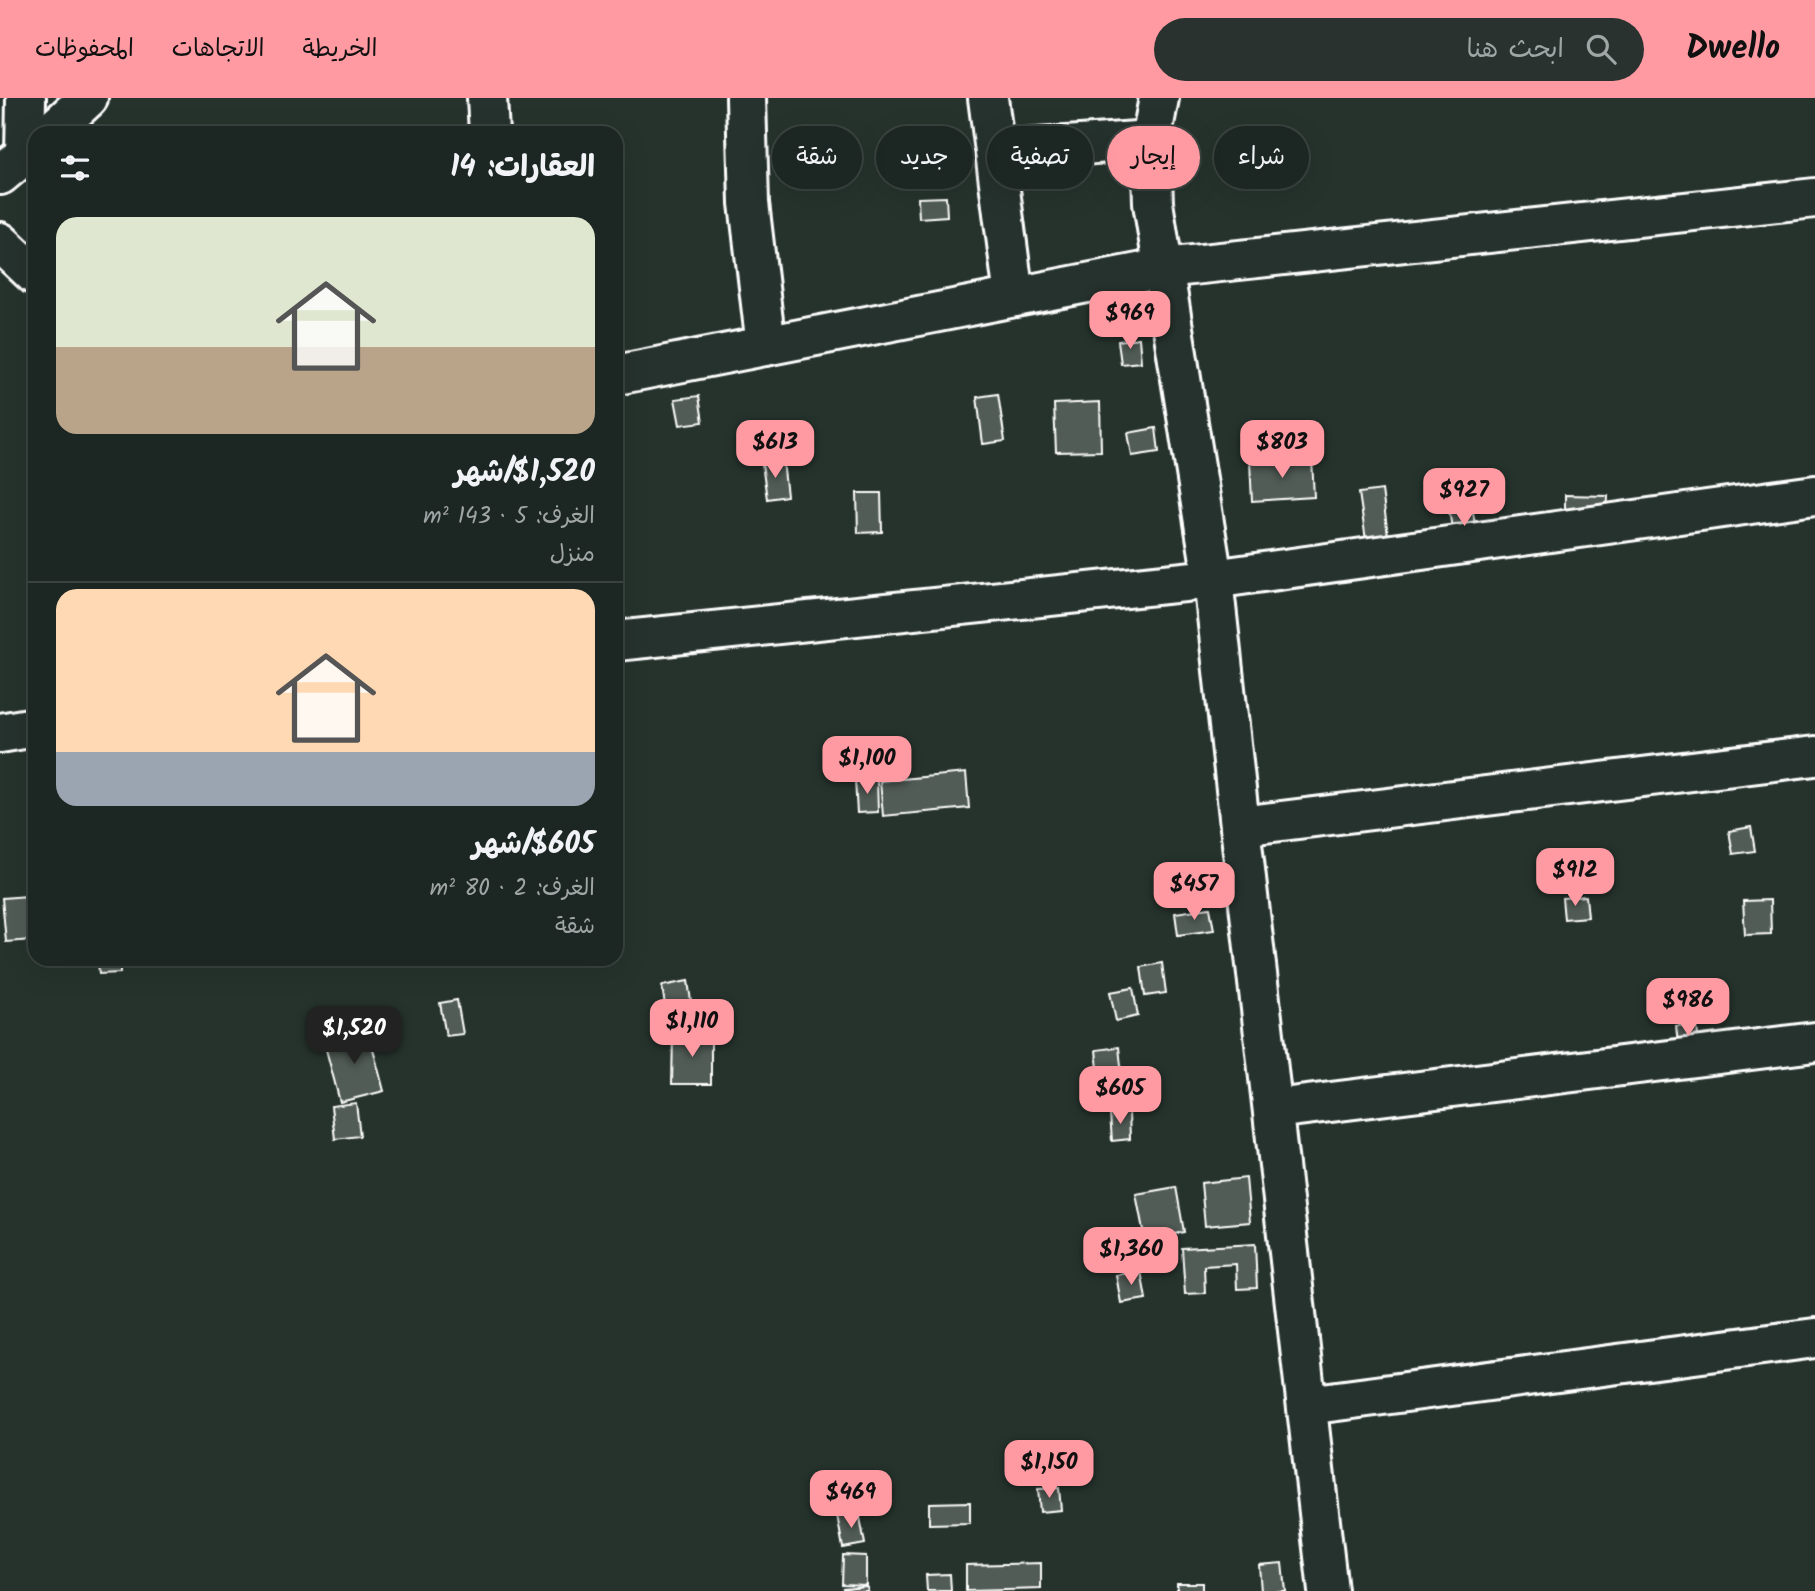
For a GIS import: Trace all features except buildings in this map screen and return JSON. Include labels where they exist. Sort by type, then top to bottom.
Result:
[{"type":"street","points":[[26,98],[27,152]]},
{"type":"street","points":[[56,126],[88,98]]},
{"type":"street","points":[[487,98],[489,126]]},
{"type":"street","points":[[746,98],[749,203],[766,346]]},
{"type":"street","points":[[988,98],[992,126]]},
{"type":"street","points":[[1154,126],[1159,98]]},
{"type":"street","points":[[1000,189],[1014,297]]},
{"type":"street","points":[[1153,189],[1213,579],[1328,1591]]},
{"type":"street","points":[[623,373],[1164,268],[1815,198]]},
{"type":"street","points":[[0,242],[28,268]]},
{"type":"street","points":[[623,640],[1213,579],[1815,495]]},
{"type":"street","points":[[0,733],[28,728]]},
{"type":"street","points":[[1240,826],[1815,756]]},
{"type":"street","points":[[1274,1109],[1815,1042]]},
{"type":"street","points":[[1307,1405],[1815,1338]]}]
